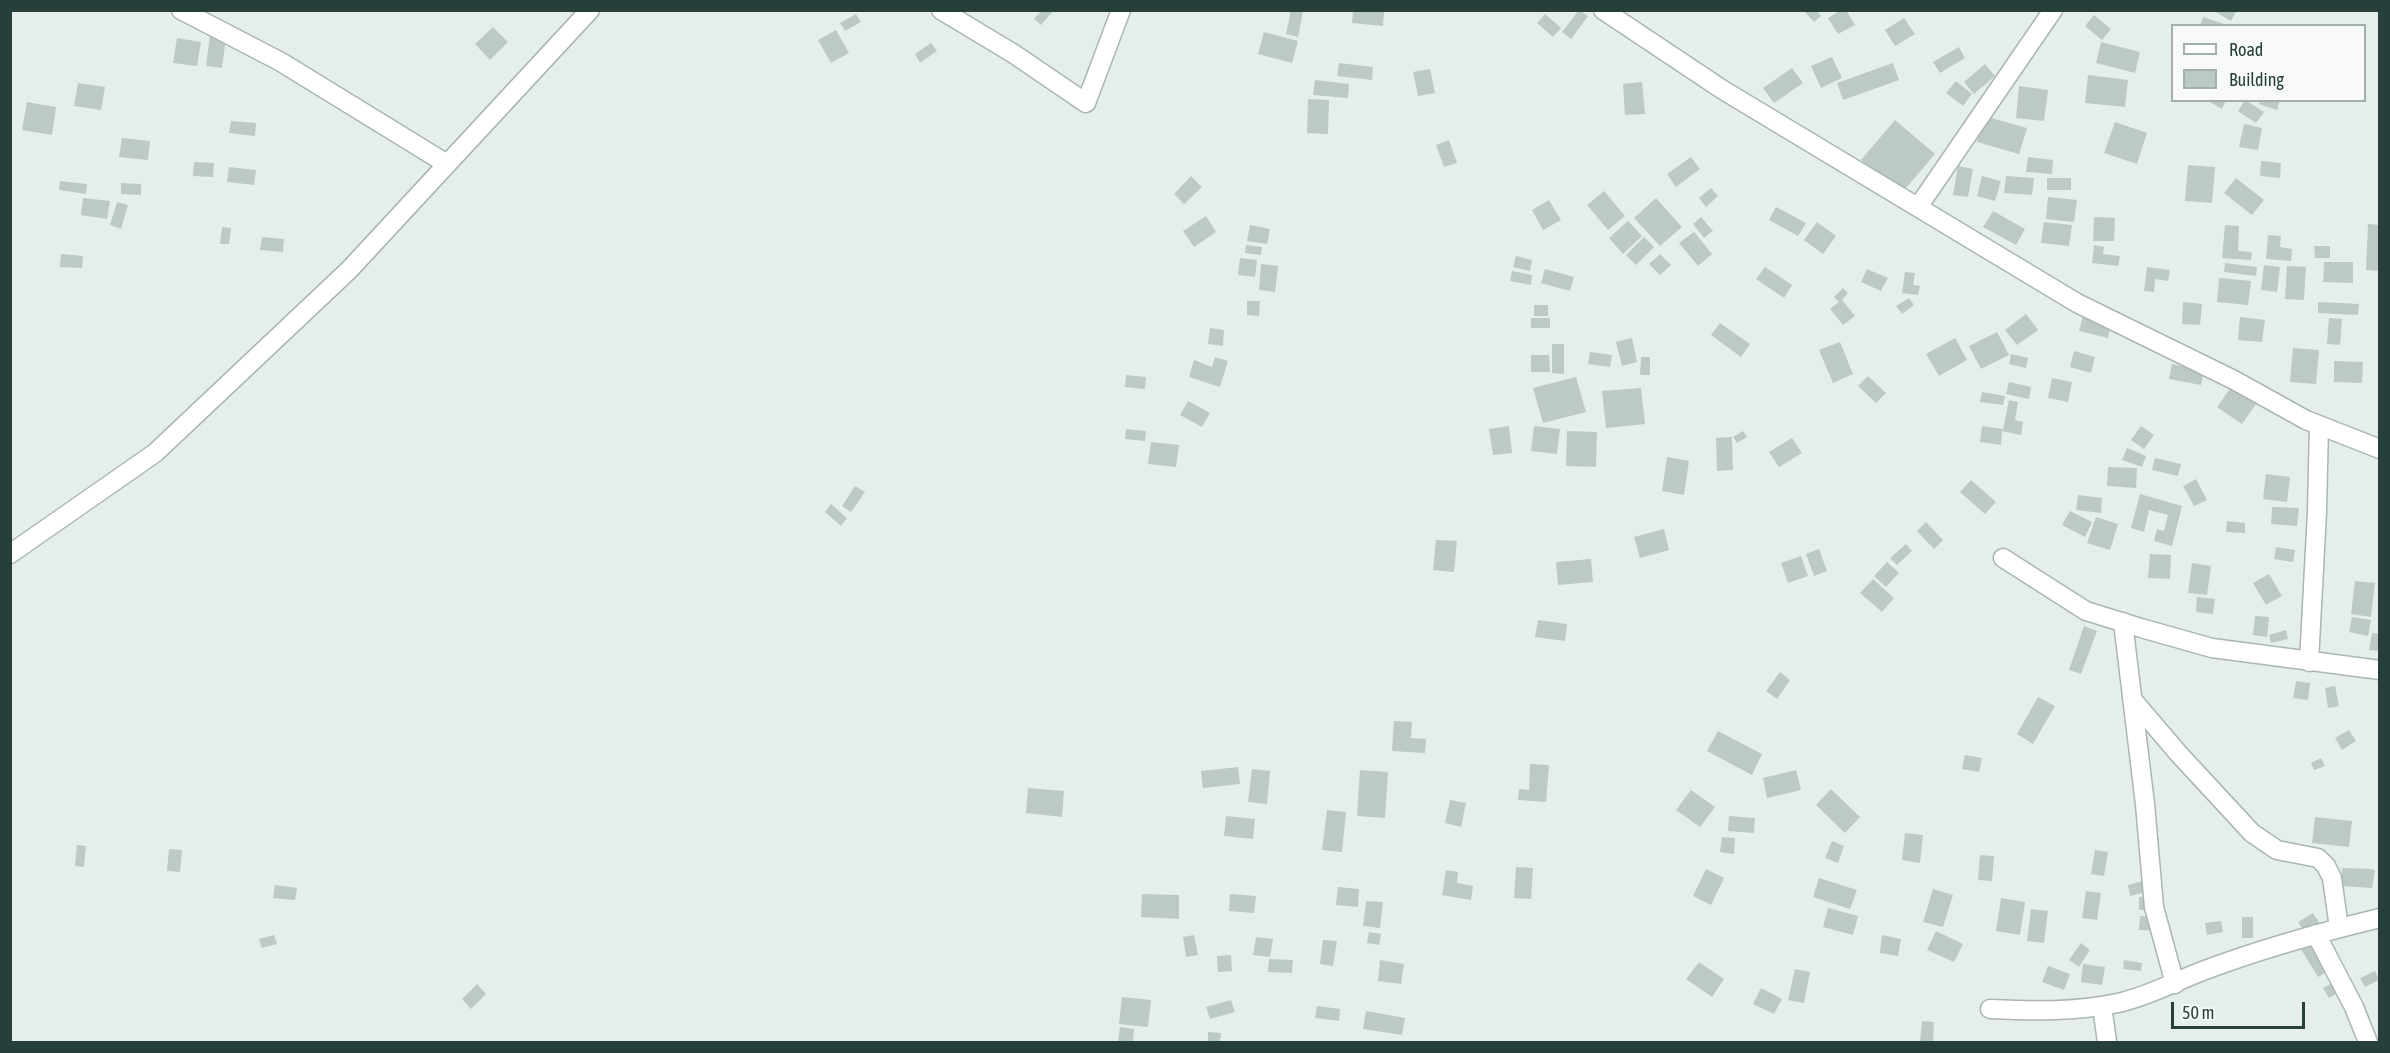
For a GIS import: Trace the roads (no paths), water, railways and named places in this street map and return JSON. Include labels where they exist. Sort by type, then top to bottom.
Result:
[{"type":"street","points":[[181,10],[281,62],[447,164]]},
{"type":"street","points":[[10,555],[155,453],[348,270],[590,10]]},
{"type":"street","points":[[941,10],[1014,54],[1086,103],[1121,10]]},
{"type":"street","points":[[1603,10],[1723,90],[2077,303],[2234,380],[2306,420],[2379,449]]},
{"type":"street","points":[[1918,207],[2054,10]]},
{"type":"street","points":[[2309,662],[2318,512],[2319,425]]},
{"type":"street","points":[[2003,558],[2086,611],[2212,648],[2379,670]]},
{"type":"street","points":[[2123,622],[2154,907],[2175,984]]},
{"type":"street","points":[[2132,699],[2252,834],[2277,850],[2318,858],[2326,866],[2332,878],[2339,928]]},
{"type":"street","points":[[1990,1010],[2063,1011],[2129,1000],[2175,984],[2206,969],[2316,934],[2379,918]]},
{"type":"street","points":[[2316,934],[2354,1007],[2368,1042]]},
{"type":"street","points":[[2102,1006],[2107,1042]]}]
